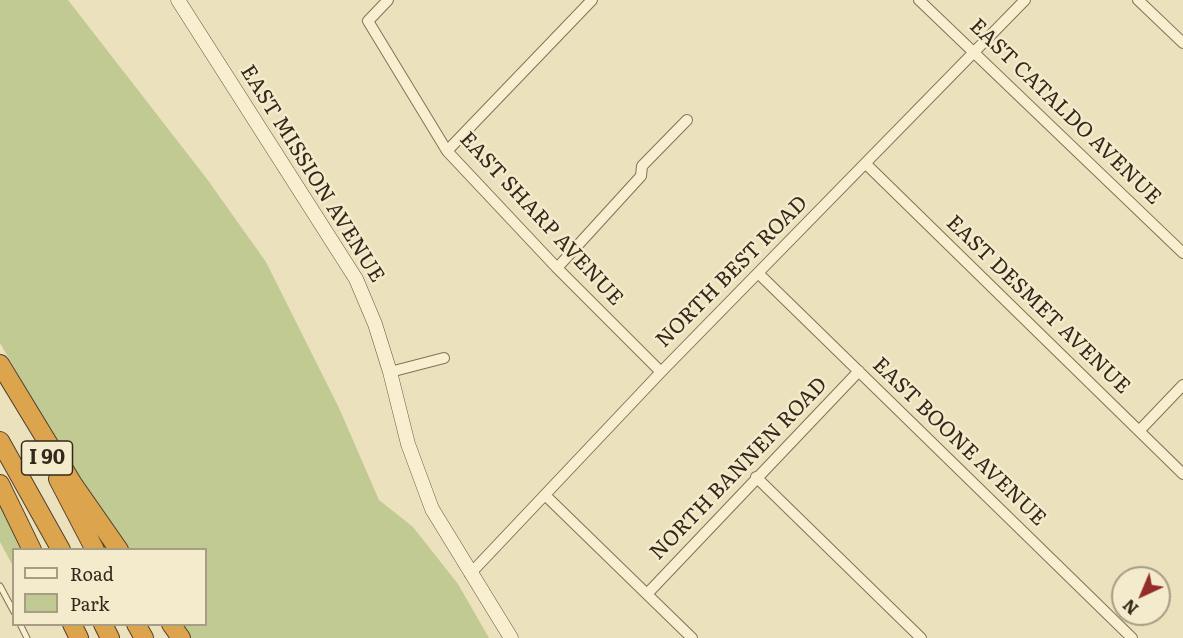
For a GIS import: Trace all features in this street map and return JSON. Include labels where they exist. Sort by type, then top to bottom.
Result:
[{"type":"highway","name":"I 90","points":[[0,366],[94,548]]},
{"type":"highway","points":[[0,366],[73,484],[117,548]]},
{"type":"highway","name":"I 90","points":[[0,441],[60,548]]},
{"type":"highway","points":[[0,484],[32,548]]},
{"type":"street","name":"EAST MISSION AVENUE","points":[[178,0],[356,279],[375,324],[408,444],[432,509],[511,638]]},
{"type":"street","name":"EAST SHARP AVENUE","points":[[388,0],[368,21],[447,151],[557,268],[661,372]]},
{"type":"street","points":[[447,151],[592,0]]},
{"type":"street","name":"EAST CATALDO AVENUE","points":[[919,0],[1183,253]]},
{"type":"street","name":"NORTH BEST ROAD","points":[[470,574],[661,372],[1025,0]]},
{"type":"street","points":[[1138,0],[1183,43]]},
{"type":"street","points":[[557,268],[641,176],[642,166],[687,120]]},
{"type":"street","name":"EAST DESMET AVENUE","points":[[866,164],[1183,474]]},
{"type":"street","name":"EAST BOONE AVENUE","points":[[759,274],[1132,638]]},
{"type":"street","points":[[390,372],[444,358]]},
{"type":"street","name":"NORTH BANNEN ROAD","points":[[647,594],[859,371]]},
{"type":"street","points":[[1139,431],[1183,385]]},
{"type":"street","points":[[756,477],[921,638]]},
{"type":"street","points":[[545,495],[692,638]]},
{"type":"lane","points":[[0,586],[12,608]]},
{"type":"green space","points":[[0,0],[68,0],[207,179],[266,262],[339,408],[379,500],[413,527],[458,584],[489,638],[189,638],[181,626],[207,626],[207,548],[126,548],[56,440],[0,343]]},
{"type":"green space","points":[[0,501],[24,548],[12,548],[12,564],[0,542]]}]
